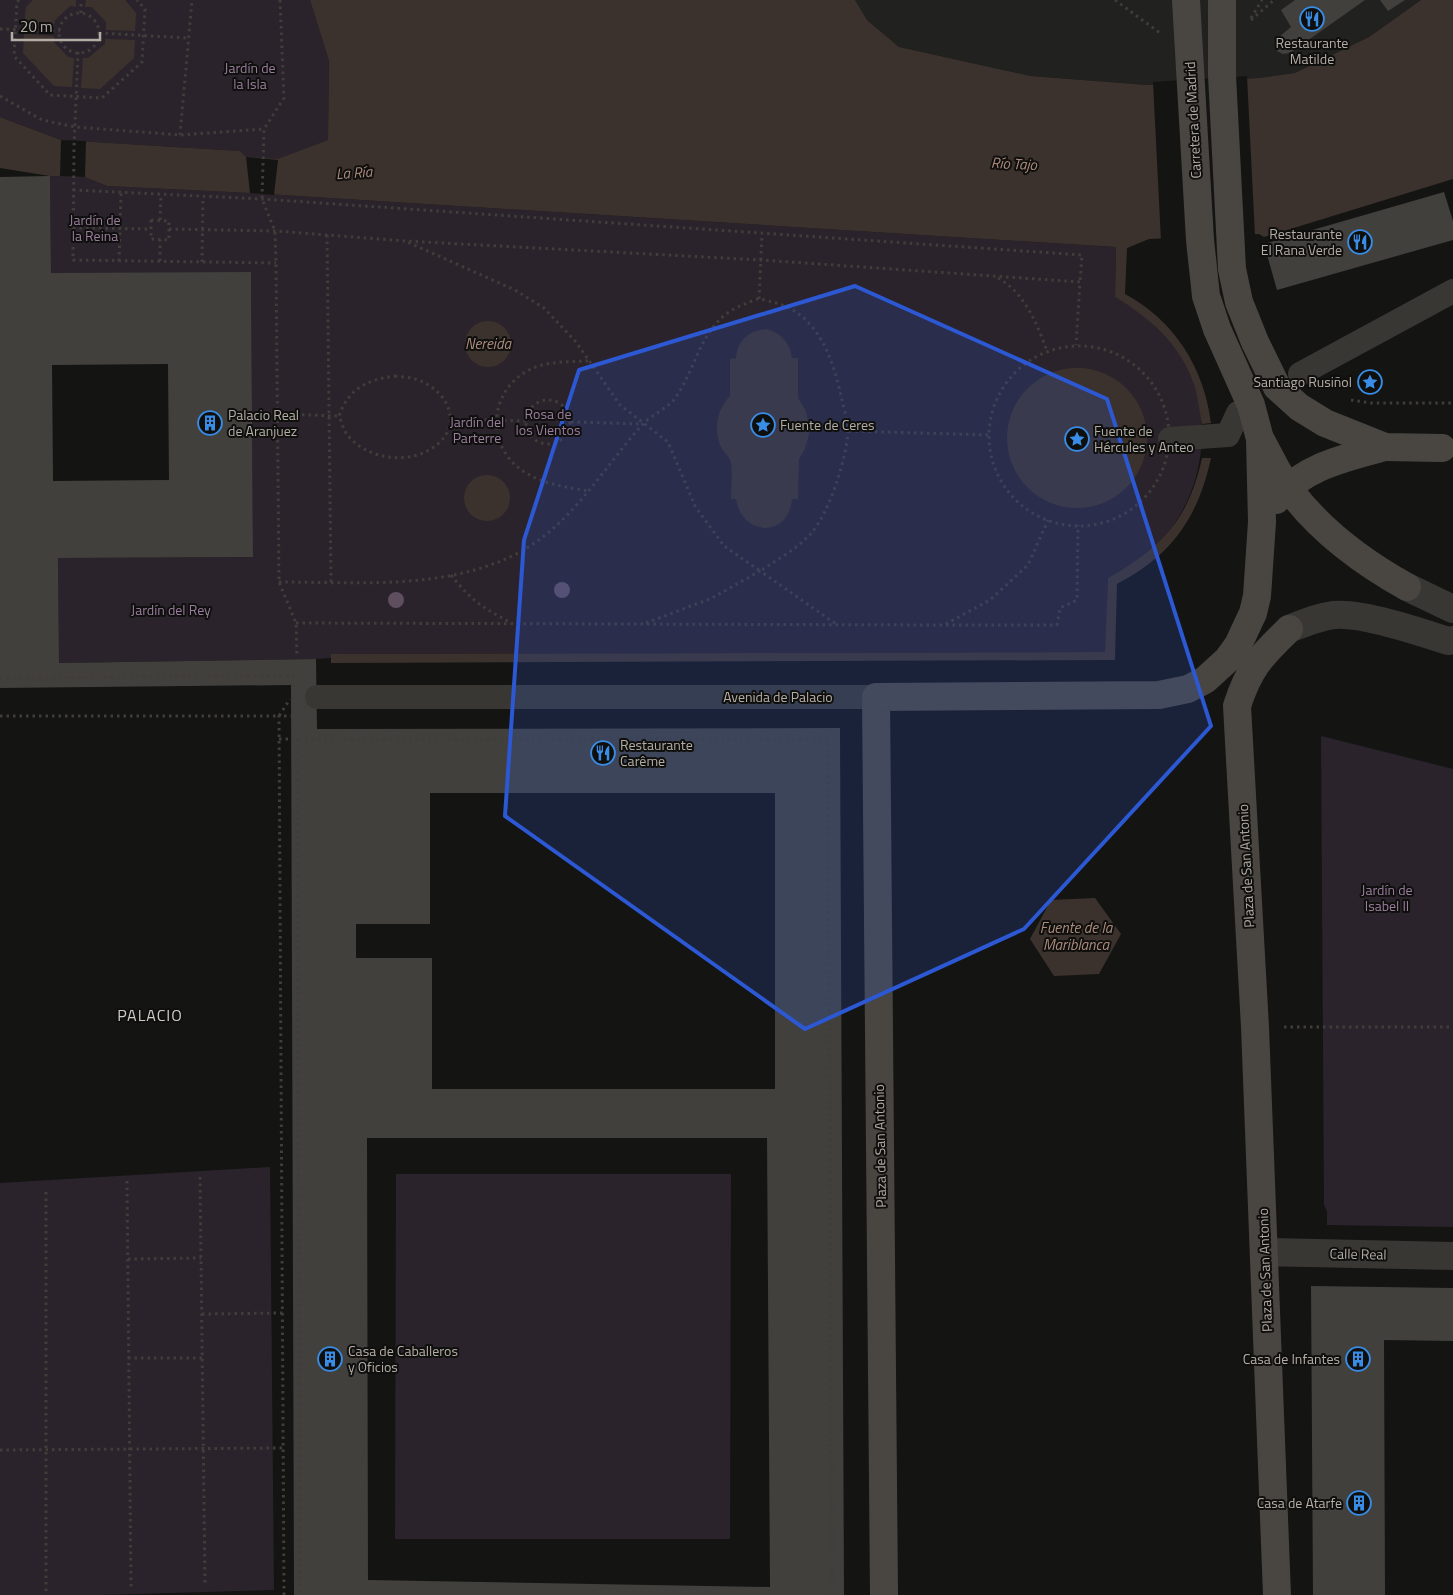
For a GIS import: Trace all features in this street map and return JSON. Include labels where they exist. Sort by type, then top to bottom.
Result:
[{"type":"main road","name":"Carretera de Madrid","points":[[1186,0],[1192,76],[1200,240],[1206,296],[1245,409],[1260,439]]},
{"type":"main road","points":[[1222,0],[1222,75],[1232,269],[1239,302],[1255,342],[1277,387],[1299,407],[1325,423],[1385,447]]},
{"type":"main road","points":[[1260,439],[1288,488],[1313,519],[1344,546],[1378,570],[1407,587]]},
{"type":"main road","points":[[1239,666],[1247,629],[1253,613],[1261,559],[1260,439]]},
{"type":"main road","points":[[1262,522],[1274,503],[1288,488],[1310,472],[1334,461],[1385,447],[1447,448]]},
{"type":"main road","points":[[1239,666],[1258,659],[1289,629]]},
{"type":"main road","name":"Avenida de Palacio","points":[[876,696],[1159,695],[1188,689],[1239,666]]},
{"type":"main road","name":"Plaza de San Antonio","points":[[1239,666],[1237,706],[1255,1027],[1277,1595]]},
{"type":"main road","points":[[1188,689],[1224,691],[1237,706]]},
{"type":"main road","name":"Plaza de San Antonio","points":[[876,696],[884,1595]]},
{"type":"street","points":[[1300,374],[1450,293]]},
{"type":"street","points":[[1170,439],[1228,435],[1245,409]]},
{"type":"street","points":[[1407,587],[1453,609]]},
{"type":"street","points":[[1289,629],[1318,618],[1336,614],[1416,630],[1448,641],[1453,640]]},
{"type":"street","name":"Avenida de Palacio","points":[[317,697],[876,696]]},
{"type":"street","name":"Calle Real","points":[[1264,1252],[1453,1256]]},
{"type":"path","points":[[19,0],[17,2],[14,56],[50,95],[102,98],[142,62],[145,9],[137,0]]},
{"type":"path","points":[[81,0],[81,13]]},
{"type":"path","points":[[180,134],[192,0]]},
{"type":"path","points":[[280,0],[284,98],[264,129],[262,199],[275,231],[279,582],[296,623],[297,657]]},
{"type":"path","points":[[1116,0],[1162,34]]},
{"type":"path","points":[[1262,0],[1249,22],[1274,0]]},
{"type":"path","points":[[72,13],[88,14],[99,26],[98,42],[86,52],[70,52],[60,40],[60,31],[60,23],[72,13]]},
{"type":"path","points":[[0,29],[60,31]]},
{"type":"path","points":[[99,33],[189,38]]},
{"type":"path","points":[[78,52],[73,179],[73,260],[276,263]]},
{"type":"path","points":[[0,96],[42,120],[75,127],[180,134],[264,129]]},
{"type":"path","points":[[73,190],[262,199],[1082,255],[1076,345]]},
{"type":"path","points":[[119,261],[121,193]]},
{"type":"path","points":[[160,220],[161,195]]},
{"type":"path","points":[[202,262],[203,197]]},
{"type":"path","points":[[151,220],[169,220],[169,240],[151,240],[151,229],[151,220]]},
{"type":"path","points":[[73,228],[151,229]]},
{"type":"path","points":[[169,229],[275,231],[405,241],[760,260],[1080,282]]},
{"type":"path","points":[[759,299],[762,234]]},
{"type":"path","points":[[327,235],[331,582]]},
{"type":"path","points":[[160,240],[160,261]]},
{"type":"path","points":[[405,241],[515,290],[544,308],[576,342],[620,405],[642,424],[668,442],[695,506],[724,546],[837,625]]},
{"type":"path","points":[[996,277],[1014,290],[1027,307],[1047,351]]},
{"type":"path","points":[[279,582],[384,582],[452,575],[480,569],[512,556],[539,540],[576,506],[642,424],[676,398],[701,344],[729,310],[759,299],[789,306],[817,330],[835,370],[849,431],[840,469],[828,502],[814,530],[794,548],[760,571],[712,598],[643,624]]},
{"type":"path","points":[[1076,345],[1111,350],[1142,371],[1164,403],[1170,439],[1163,472],[1141,504],[1107,524],[1078,525],[1048,520],[1017,501],[994,466],[989,435],[994,404],[1017,368],[1047,351],[1076,345]]},
{"type":"path","points":[[588,361],[560,362],[527,372],[507,390],[496,421],[502,450],[522,471],[553,484],[588,491]]},
{"type":"path","points":[[395,376],[418,380],[439,392],[449,406],[452,419],[448,432],[439,443],[414,456],[400,457],[377,456],[359,447],[347,435],[339,416],[343,404],[352,393],[373,379],[395,376]]},
{"type":"path","points":[[549,400],[562,404],[567,409],[571,422],[566,436],[561,441],[548,444],[534,440],[527,428],[526,421],[531,408],[536,404],[549,400]]},
{"type":"path","points":[[1347,400],[1371,403],[1453,403]]},
{"type":"path","points":[[276,414],[339,416]]},
{"type":"path","points":[[452,419],[526,421]]},
{"type":"path","points":[[571,422],[642,424]]},
{"type":"path","points":[[849,431],[989,435]]},
{"type":"path","points":[[944,625],[990,600],[1028,565],[1048,520]]},
{"type":"path","points":[[296,623],[1057,625],[1060,608],[1077,600],[1078,525]]},
{"type":"path","points":[[452,575],[468,596],[480,606],[513,624]]},
{"type":"path","points":[[0,678],[307,676]]},
{"type":"path","points":[[284,1595],[279,716],[291,697]]},
{"type":"path","points":[[0,716],[291,716]]},
{"type":"path","points":[[280,739],[828,739],[832,1595]]},
{"type":"path","points":[[297,739],[300,1595]]},
{"type":"path","points":[[1293,1027],[1453,1027]]},
{"type":"path","points":[[200,1176],[204,1586]]},
{"type":"path","points":[[127,1181],[131,1587]]},
{"type":"path","points":[[46,1189],[46,1591]]},
{"type":"path","points":[[128,1259],[201,1258]]},
{"type":"path","points":[[202,1314],[283,1313]]},
{"type":"path","points":[[128,1358],[202,1358]]},
{"type":"path","points":[[0,1450],[283,1448]]},
{"type":"highlighted area","points":[[855,286],[1107,399],[1211,726],[1024,929],[805,1029],[505,816],[524,540],[579,370]]},
{"type":"shaded area","points":[[855,0],[1421,0],[1369,37],[1295,73],[1259,78],[1146,85],[1031,76],[899,47],[867,20]]},
{"type":"green space","name":"Jardín de la Isla","points":[[0,0],[310,0],[329,61],[328,140],[278,160],[246,157],[240,151],[61,140],[0,117]]},
{"type":"green space","name":"Jardín del Parterre","points":[[50,176],[85,177],[107,186],[250,193],[1116,247],[1115,297],[1137,310],[1156,325],[1176,348],[1190,374],[1199,402],[1202,430],[1200,460],[1192,488],[1180,515],[1163,539],[1144,556],[1108,578],[1106,652],[332,654],[331,658],[316,659],[59,663],[58,558],[253,557],[251,273],[51,273]]},
{"type":"green space","name":"Jardín de Isabel II","points":[[1321,736],[1453,769],[1453,1227],[1327,1225],[1327,1211],[1324,1205]]},
{"type":"green space","points":[[270,1167],[274,1590],[102,1595],[0,1595],[0,1183]]},
{"type":"green space","points":[[396,1174],[731,1174],[730,1539],[395,1539]]},
{"type":"water","points":[[33,0],[76,0],[76,7],[70,6],[55,20],[54,27],[24,25],[26,7]]},
{"type":"water","points":[[86,0],[125,0],[136,13],[135,31],[106,30],[106,22],[92,7],[85,7]]},
{"type":"water","points":[[310,0],[855,0],[867,20],[899,47],[1031,76],[1146,85],[1259,78],[1295,73],[1369,37],[1421,0],[1453,0],[1453,179],[1264,237],[1259,234],[1149,239],[1127,248],[1125,294],[1159,318],[1184,348],[1202,383],[1207,403],[1211,423],[1202,424],[1195,387],[1187,368],[1172,344],[1140,313],[1115,297],[1116,247],[250,193],[107,186],[85,177],[50,176],[0,168],[0,117],[61,140],[240,151],[246,157],[278,159],[328,140],[329,61]]},
{"type":"water","points":[[24,34],[54,36],[54,42],[68,57],[74,58],[72,87],[54,86],[23,53]]},
{"type":"water","points":[[105,39],[135,40],[134,58],[100,89],[81,88],[83,58],[88,58],[105,44]]},
{"type":"water","name":"Nereida","points":[[484,321],[492,321],[501,325],[507,331],[511,344],[507,357],[501,363],[492,367],[484,367],[475,363],[469,357],[465,348],[465,340],[469,331],[475,325]]},
{"type":"water","name":"Fuente de Ceres","points":[[766,329],[781,336],[787,343],[792,358],[798,358],[798,398],[806,411],[810,431],[805,449],[799,459],[798,499],[792,499],[789,512],[783,521],[775,526],[765,528],[747,521],[740,512],[736,499],[731,499],[731,463],[721,447],[717,427],[719,413],[730,396],[730,359],[736,358],[739,346],[749,334]]},
{"type":"water","name":"Fuente de Hércules y Anteo","points":[[1077,368],[1091,369],[1104,373],[1116,379],[1127,388],[1136,399],[1142,411],[1146,424],[1146,452],[1142,465],[1136,477],[1127,488],[1116,497],[1104,503],[1091,507],[1077,508],[1063,507],[1050,503],[1038,497],[1027,488],[1018,477],[1012,465],[1008,452],[1007,438],[1008,424],[1012,411],[1018,399],[1027,388],[1038,379],[1050,373],[1063,369]]},
{"type":"water","points":[[1202,458],[1211,458],[1198,499],[1190,517],[1167,548],[1153,561],[1117,584],[1115,660],[331,663],[331,654],[1105,652],[1108,578],[1144,555],[1170,530],[1189,499]]},
{"type":"water","points":[[483,475],[491,475],[500,479],[506,485],[510,498],[506,511],[500,517],[491,521],[483,521],[474,517],[468,511],[464,502],[464,494],[468,485],[474,479]]},
{"type":"water","name":"Fuente de la Mariblanca","points":[[1095,898],[1121,934],[1099,974],[1054,976],[1030,939],[1051,900]]},
{"type":"pier","points":[[1247,76],[1255,236],[1161,241],[1153,82]]},
{"type":"pier","points":[[61,140],[86,141],[85,177],[60,176]]},
{"type":"pier","points":[[246,157],[278,160],[274,195],[250,193]]},
{"type":"building","name":"Restaurante Matilde","points":[[1295,0],[1365,0],[1290,53],[1283,54],[1277,51],[1276,44],[1279,37],[1291,27],[1281,10]]},
{"type":"building","points":[[1380,0],[1405,0],[1388,11]]},
{"type":"building","name":"Casa de Caballeros y Oficios","points":[[50,176],[51,273],[251,272],[253,557],[58,558],[59,663],[316,659],[317,729],[840,728],[844,1595],[294,1595],[291,685],[0,688],[0,177]],"holes":[[[168,364],[169,480],[53,481],[52,365]],[[430,793],[775,793],[775,1089],[432,1089],[432,958],[356,958],[356,924],[430,924]],[[367,1138],[767,1138],[770,1587],[368,1580]]]},
{"type":"building","name":"Restaurante El Rana Verde","points":[[1444,192],[1453,221],[1453,240],[1277,290],[1264,244]]},
{"type":"building","points":[[1311,1286],[1453,1288],[1453,1341],[1384,1340],[1385,1595],[1313,1595]]},
{"type":"place","name":"Restaurante Matilde","points":[[1312,19]]},
{"type":"place","name":"Restaurante El Rana Verde","points":[[1360,242]]},
{"type":"place","name":"Santiago Rusiñol","points":[[1370,382]]},
{"type":"place","name":"Palacio Real de Aranjuez","points":[[210,423]]},
{"type":"place","name":"Fuente de Ceres","points":[[763,425]]},
{"type":"place","name":"Fuente de Hércules y Anteo","points":[[1077,439]]},
{"type":"place","name":"Restaurante Carême","points":[[603,753]]},
{"type":"place","name":"Casa de Caballeros y Oficios","points":[[330,1359]]},
{"type":"place","name":"Casa de Infantes","points":[[1358,1359]]},
{"type":"place","name":"Casa de Atarfe","points":[[1359,1503]]},
{"type":"district","name":"PALACIO","points":[[150,1015]]},
{"type":"water label","name":"Río Tajo","points":[[1014,164]]},
{"type":"water label","name":"La Ría","points":[[354,173]]},
{"type":"park label","name":"Jardín de la Reina","points":[[95,228]]},
{"type":"park label","name":"Rosa de los Vientos","points":[[548,422]]},
{"type":"park label","name":"Jardín del Rey","points":[[171,610]]}]
